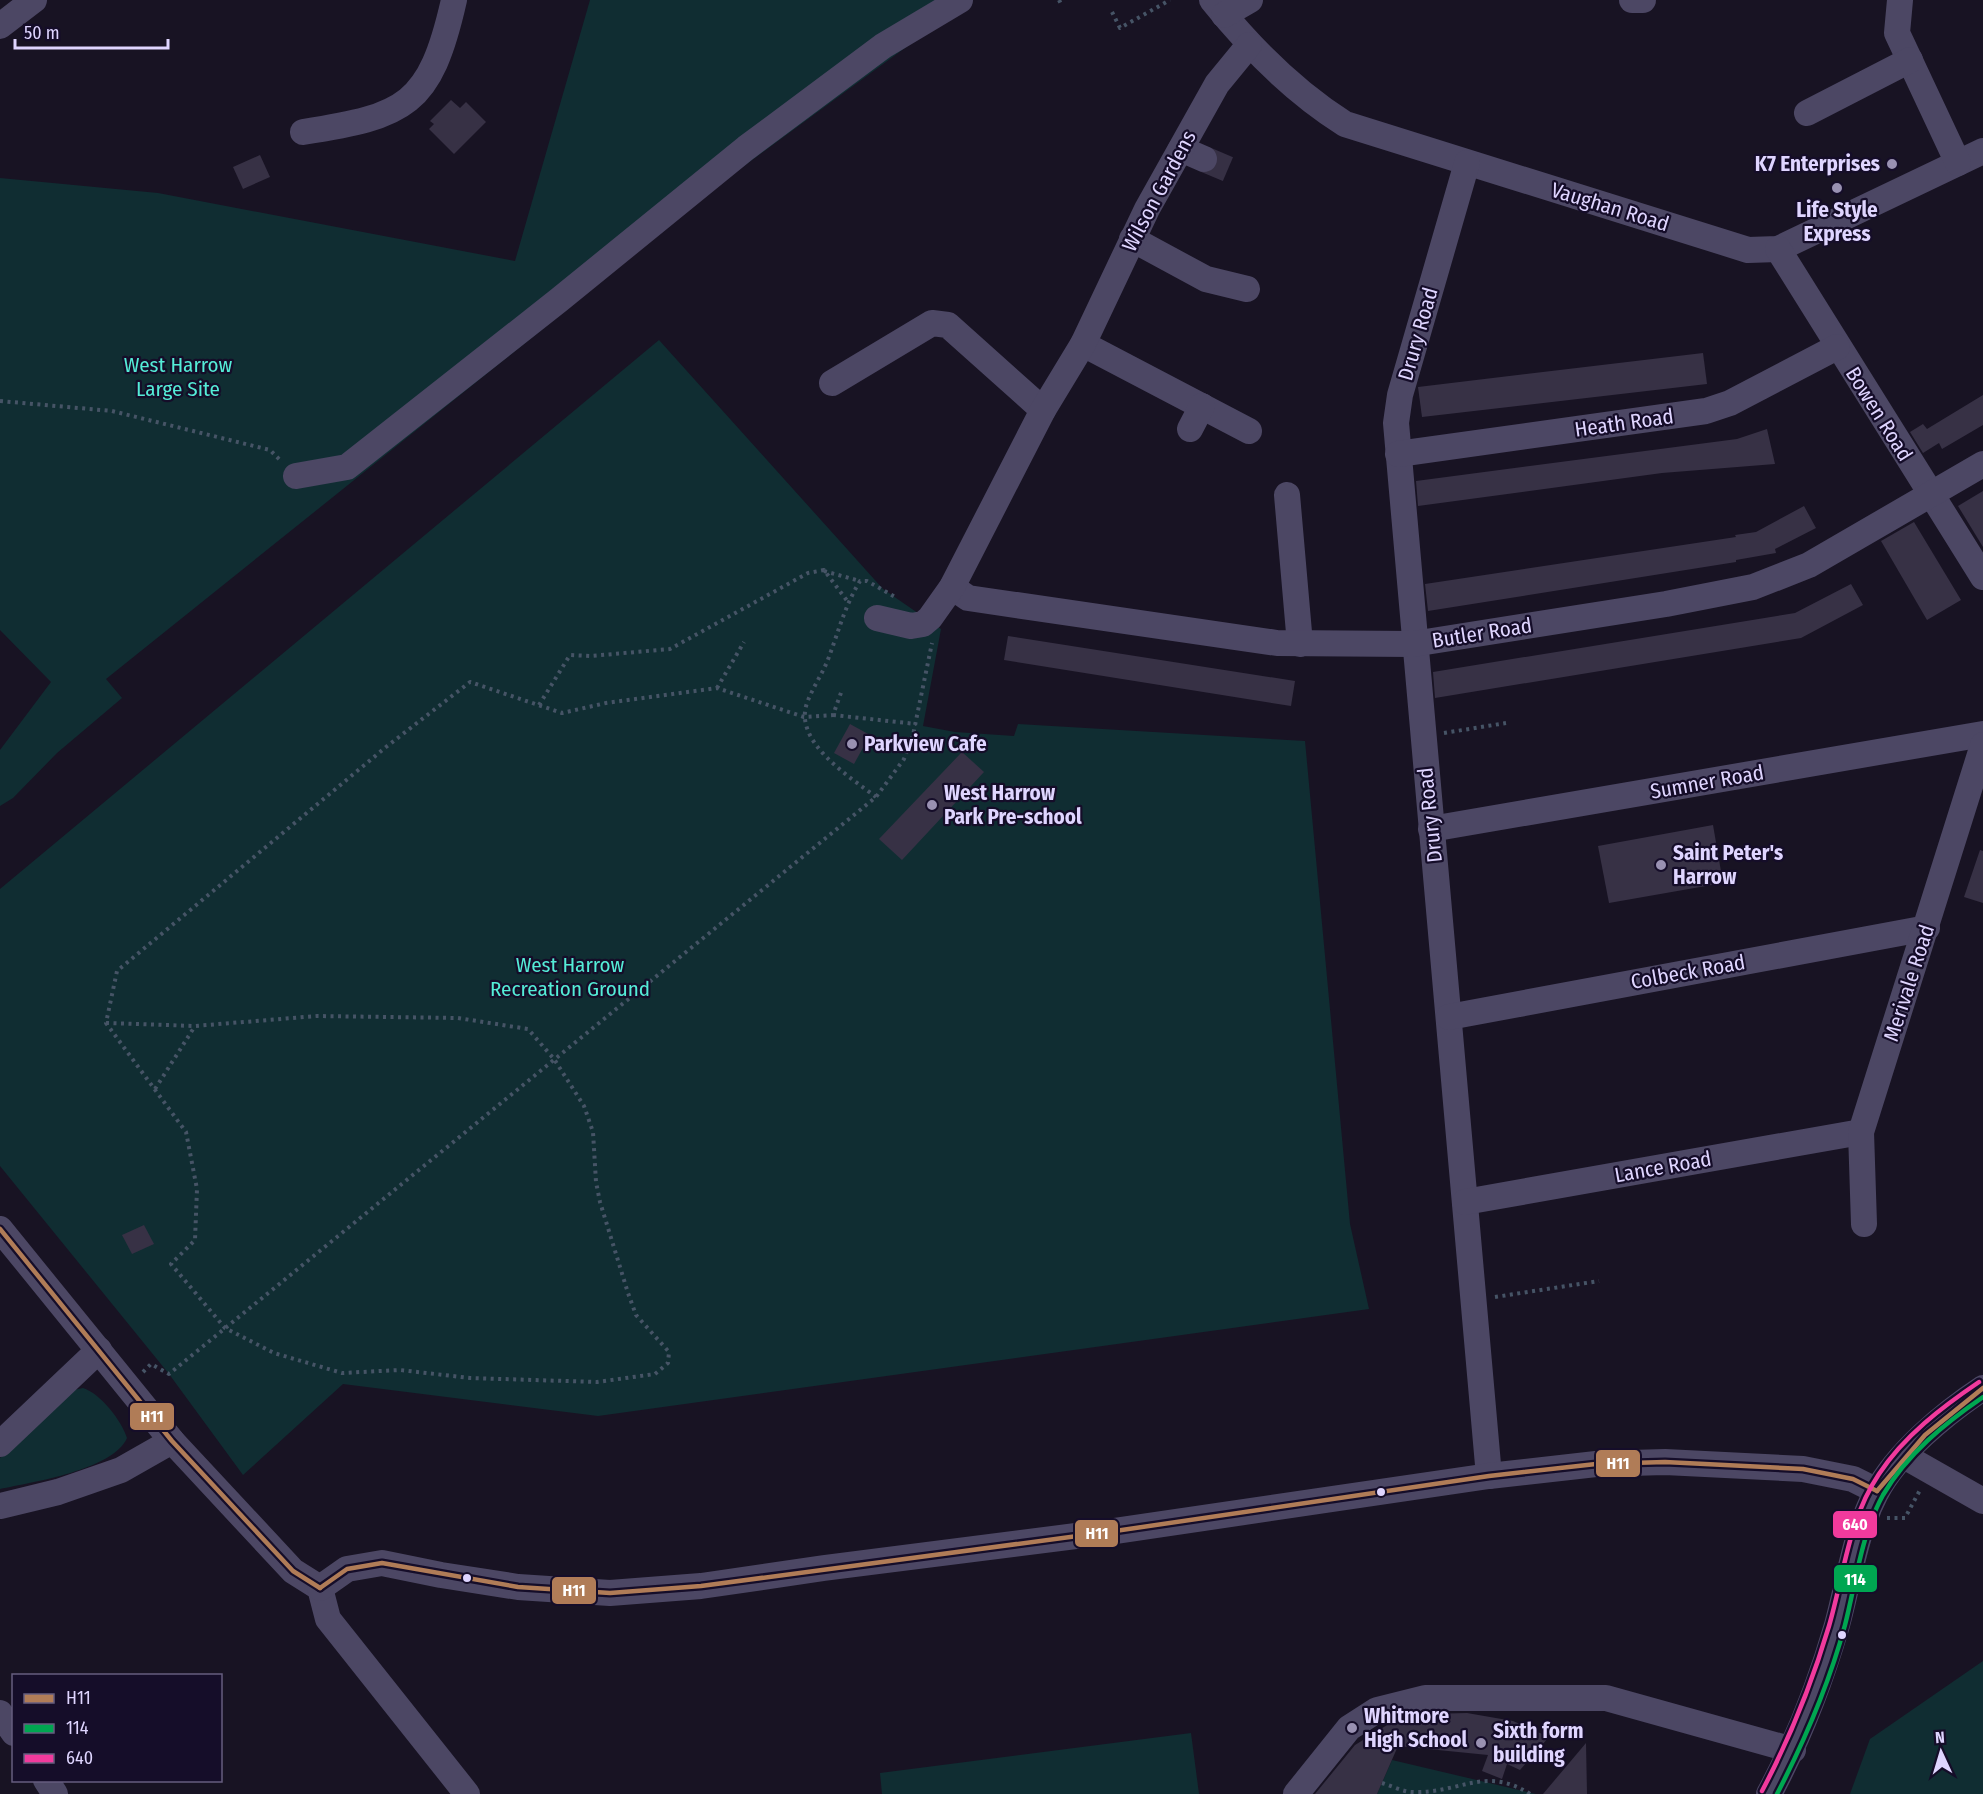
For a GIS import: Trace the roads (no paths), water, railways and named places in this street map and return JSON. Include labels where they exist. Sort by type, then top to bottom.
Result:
[{"type":"street","points":[[0,26],[34,0]]},
{"type":"street","points":[[303,132],[361,123],[407,103],[431,74],[447,32],[454,0]]},
{"type":"street","points":[[296,476],[347,467],[550,308],[746,148],[883,46],[960,0]]},
{"type":"street","points":[[1218,8],[1250,0]]},
{"type":"street","points":[[1632,0],[1643,0]]},
{"type":"street","points":[[1900,0],[1897,33],[1958,163]]},
{"type":"street","name":"Vaughan Road","points":[[1218,8],[1249,45],[1310,102],[1345,124],[1748,250],[1778,249],[1983,151]]},
{"type":"street","name":"Wilson Gardens","points":[[877,618],[910,626],[923,624],[930,618],[952,587],[1043,410],[1083,344],[1132,239],[1181,149],[1217,84],[1249,45]]},
{"type":"street","points":[[1807,113],[1910,60]]},
{"type":"street","points":[[1181,149],[1204,159]]},
{"type":"street","name":"Drury Road","points":[[1467,163],[1400,395],[1396,423],[1413,644],[1449,1017],[1489,1476]]},
{"type":"street","points":[[1132,239],[1206,279],[1247,289]]},
{"type":"street","name":"Bowen Road","points":[[1778,249],[1837,347],[1983,577]]},
{"type":"street","points":[[832,383],[932,323],[948,325],[1043,410]]},
{"type":"street","points":[[1083,344],[1249,431]]},
{"type":"street","name":"Heath Road","points":[[1398,454],[1706,411],[1730,403],[1837,347]]},
{"type":"street","points":[[1190,429],[1202,406]]},
{"type":"street","name":"Butler Road","points":[[952,587],[968,598],[979,600],[1090,618],[1300,644],[1413,644],[1666,604],[1753,587],[1809,565],[1983,464]]},
{"type":"street","points":[[1287,495],[1300,644]]},
{"type":"street","name":"Sumner Road","points":[[1431,829],[1983,734]]},
{"type":"street","name":"Merivale Road","points":[[1864,1224],[1861,1132],[1983,745]]},
{"type":"street","name":"Colbeck Road","points":[[1449,1017],[1927,928]]},
{"type":"street","name":"Lance Road","points":[[1465,1202],[1861,1132]]},
{"type":"street","points":[[0,1229],[172,1441],[293,1571],[320,1588],[328,1619],[466,1794]]},
{"type":"street","points":[[0,1444],[99,1350]]},
{"type":"street","points":[[1768,1794],[1793,1749],[1823,1671],[1863,1525],[1877,1491],[1904,1456],[1939,1422],[1983,1388]]},
{"type":"street","points":[[0,1506],[58,1492],[122,1470],[172,1441]]},
{"type":"street","points":[[1904,1456],[1983,1501]]},
{"type":"street","points":[[320,1588],[347,1569],[382,1563],[519,1587],[610,1593],[701,1586],[1115,1531],[1489,1476],[1596,1464],[1744,1464],[1803,1469],[1853,1479],[1877,1491]]},
{"type":"street","points":[[1296,1794],[1349,1728],[1377,1710],[1425,1698],[1606,1698],[1793,1749]]},
{"type":"street","points":[[0,1713],[12,1730]]},
{"type":"tunnel","points":[[1204,159],[1237,173]]},
{"type":"place","name":"K7 Enterprises","points":[[1892,164]]},
{"type":"place","name":"Life Style Express","points":[[1837,188]]},
{"type":"place","name":"Parkview Cafe","points":[[852,744]]},
{"type":"place","name":"West Harrow Park Pre-school","points":[[932,805]]},
{"type":"place","name":"Saint Peter's Harrow","points":[[1661,865]]},
{"type":"place","name":"Whitmore High School","points":[[1352,1728]]},
{"type":"place","name":"Sixth form building","points":[[1481,1743]]},
{"type":"park label","name":"West Harrow Large Site","points":[[178,377]]},
{"type":"park label","name":"West Harrow Recreation Ground","points":[[570,977]]}]
